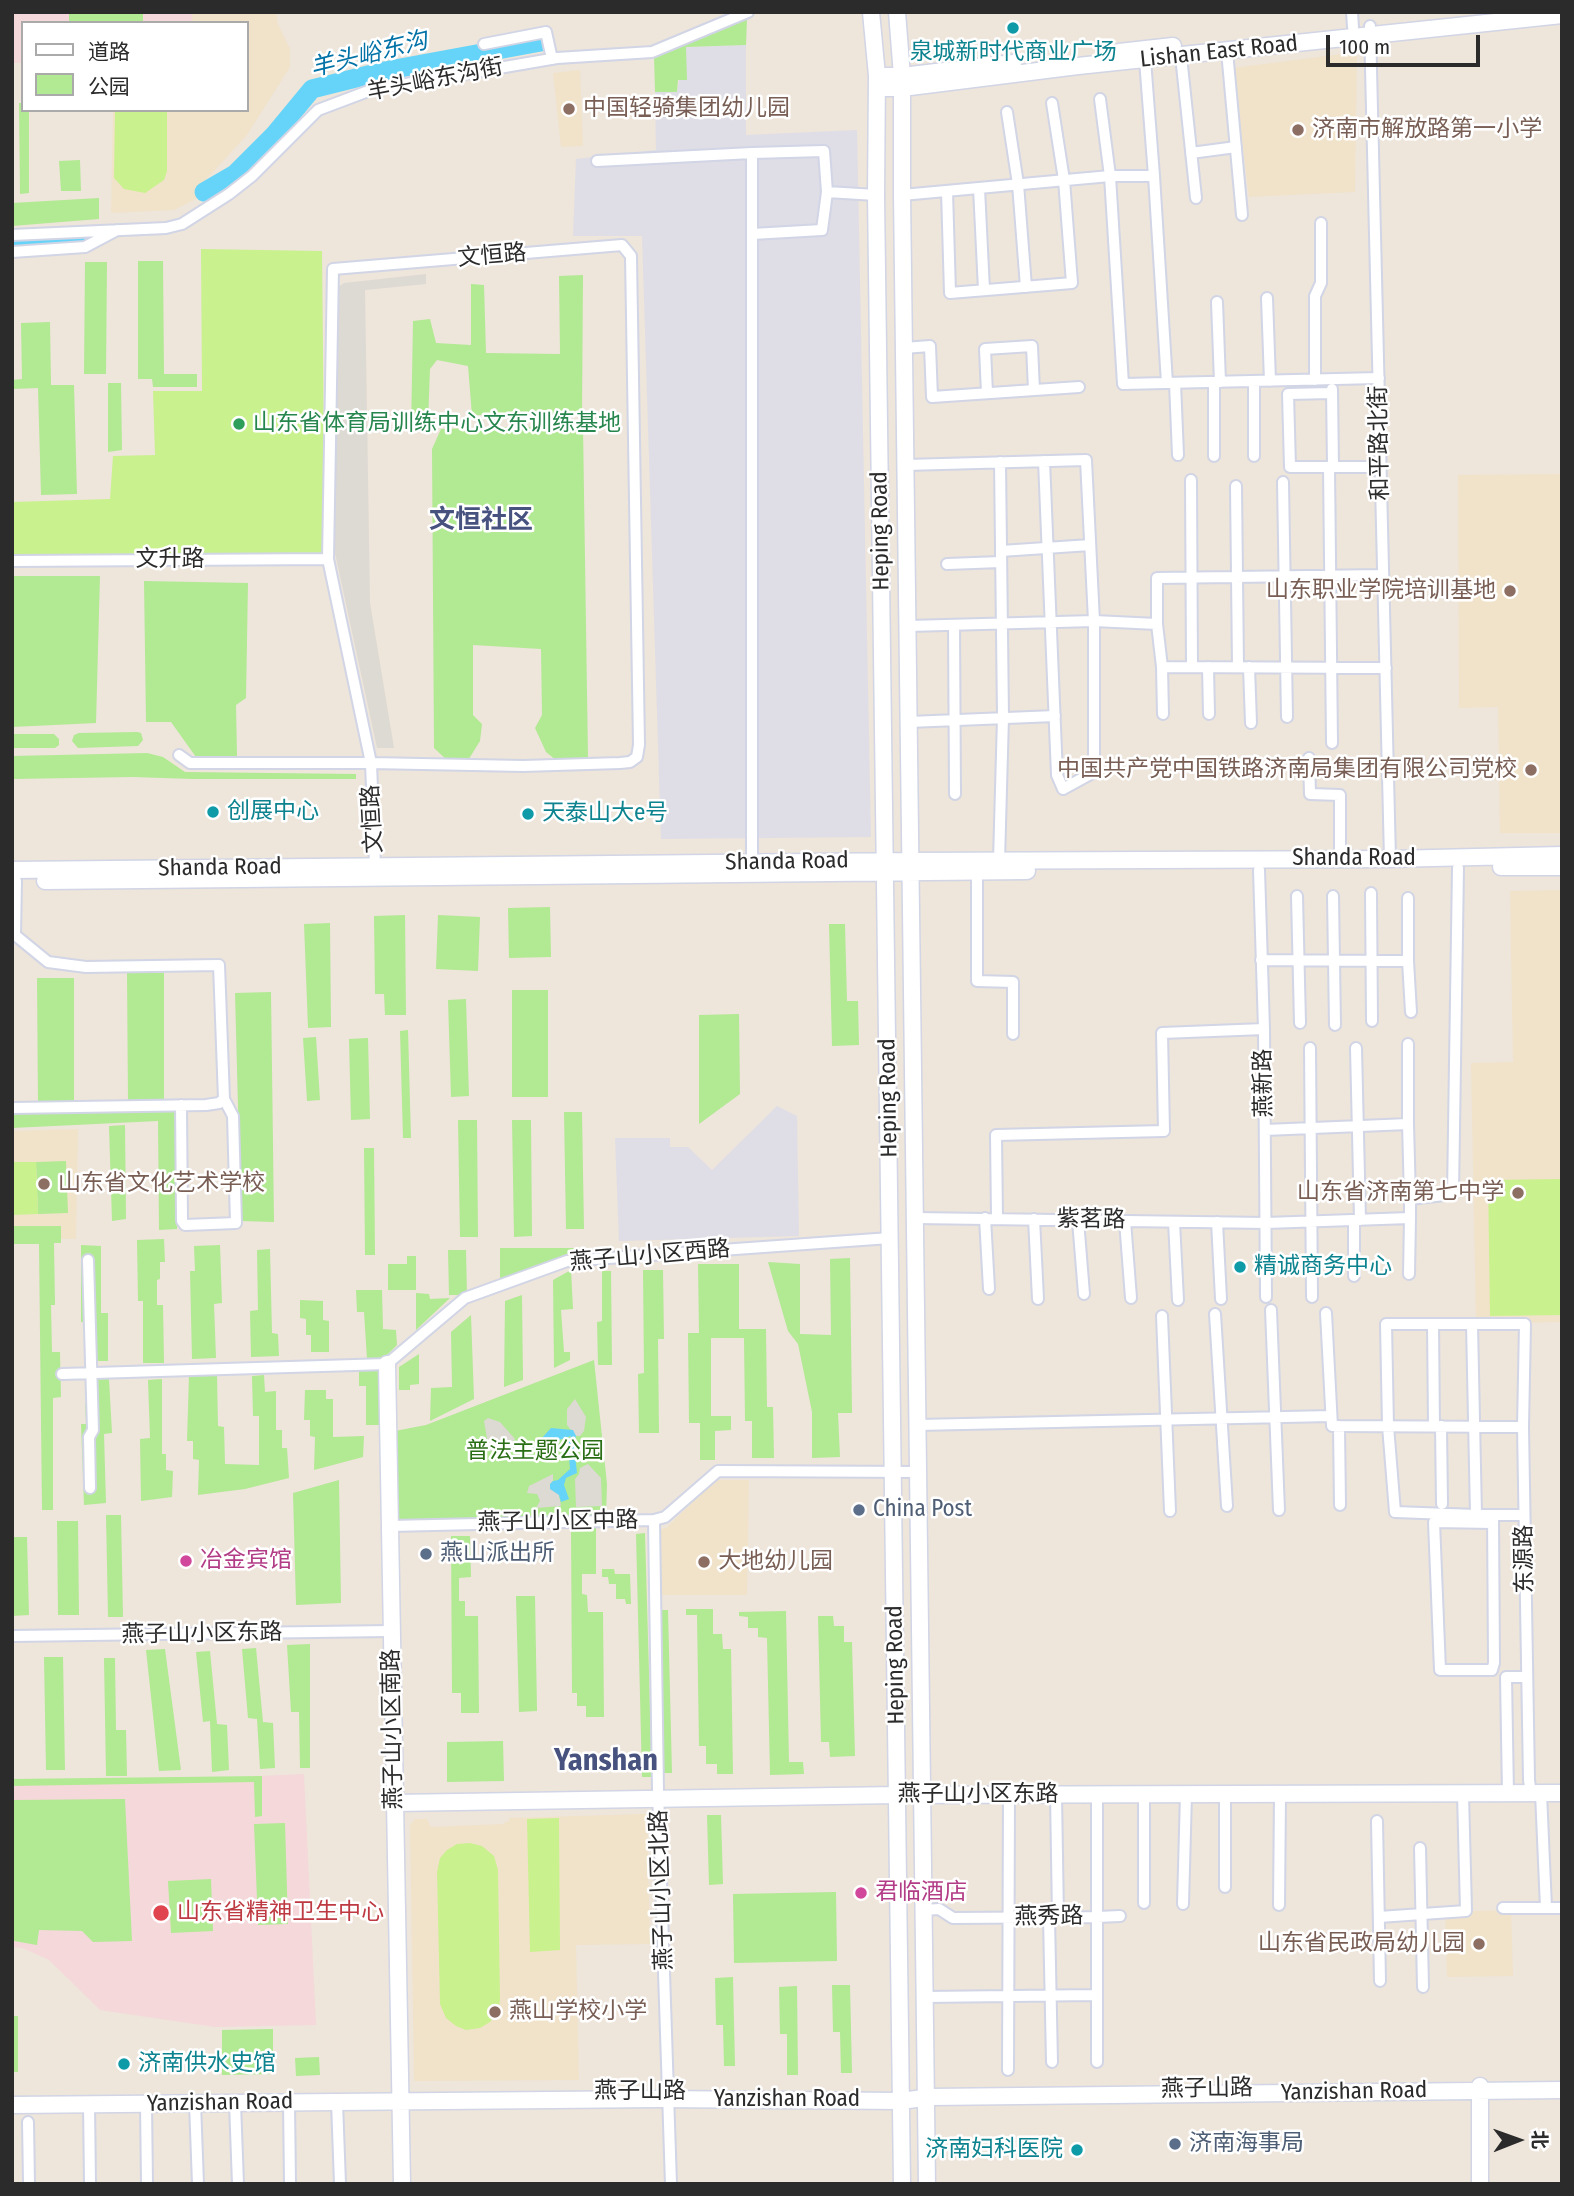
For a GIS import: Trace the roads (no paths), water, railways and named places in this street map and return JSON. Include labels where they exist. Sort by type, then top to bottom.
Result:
[{"type":"main road","name":"Heping Road","points":[[871,12],[877,82],[876,195],[902,2184]]},
{"type":"main road","name":"Heping Road","points":[[897,12],[902,82],[927,2184]]},
{"type":"main road","name":"Lishan East Road","points":[[877,82],[970,79],[1227,51],[1499,12]]},
{"type":"main road","name":"Lishan East Road","points":[[902,82],[1352,20],[1370,31],[1562,15]]},
{"type":"main road","name":"Shanda Road","points":[[14,878],[885,868],[999,860],[1340,860],[1562,855]]},
{"type":"main road","name":"Shanda Road","points":[[14,878],[375,866],[752,863],[885,868]]},
{"type":"main road","name":"Shanda Road","points":[[910,867],[977,872],[1562,867]]},
{"type":"main road","name":"燕子山小区南路","points":[[387,1364],[402,2184]]},
{"type":"main road","name":"燕子山小区东路","points":[[394,1803],[897,1795],[1562,1793]]},
{"type":"main road","points":[[1479,2184],[1480,2088]]},
{"type":"main road","name":"燕子山路","points":[[669,2095],[901,2098],[926,2095],[1562,2088]]},
{"type":"main road","name":"Yanzishan Road","points":[[12,2105],[669,2095]]},
{"type":"main road","points":[[12,2098],[399,2098]]},
{"type":"street","name":"羊头峪东沟街","points":[[12,235],[166,228],[182,223],[229,194],[252,176],[318,110],[371,90],[552,59],[652,52],[748,12]]},
{"type":"street","name":"和平路北街","points":[[1370,31],[1390,859]]},
{"type":"street","points":[[484,44],[546,32],[552,59]]},
{"type":"street","points":[[1227,51],[1242,215]]},
{"type":"street","points":[[1181,56],[1196,198]]},
{"type":"street","points":[[1145,60],[1178,455]]},
{"type":"street","points":[[1100,99],[1110,176],[1123,384],[1379,379]]},
{"type":"street","points":[[947,191],[950,293],[1072,284],[1064,180],[1052,103]]},
{"type":"street","points":[[1007,112],[1018,184],[1026,287]]},
{"type":"street","points":[[1191,153],[1236,147]]},
{"type":"street","points":[[597,161],[824,151],[827,192],[822,230],[752,234]]},
{"type":"street","points":[[752,153],[752,863]]},
{"type":"street","points":[[902,195],[1110,176],[1154,176]]},
{"type":"street","points":[[979,188],[984,290]]},
{"type":"street","points":[[827,192],[876,195]]},
{"type":"street","points":[[1315,380],[1315,296],[1321,283],[1321,223]]},
{"type":"street","name":"羊头峪东沟街","points":[[12,253],[85,247],[117,230]]},
{"type":"street","name":"文恒路","points":[[371,763],[523,766],[630,762],[637,757],[639,745],[631,256],[622,245],[333,269],[328,559],[371,763],[375,866]]},
{"type":"street","points":[[1266,299],[1270,381]]},
{"type":"street","points":[[1214,456],[1217,302]]},
{"type":"street","points":[[904,348],[930,346],[932,397],[1079,387]]},
{"type":"street","points":[[987,393],[985,349],[1032,346],[1034,390]]},
{"type":"street","points":[[1332,380],[1332,743]]},
{"type":"street","points":[[1254,381],[1254,456]]},
{"type":"street","points":[[1332,393],[1288,394],[1290,467],[1381,467]]},
{"type":"street","points":[[905,465],[1000,462],[1086,460],[1094,621],[1094,772],[1063,789],[1058,775],[1044,461]]},
{"type":"street","points":[[999,860],[1003,717],[1000,462]]},
{"type":"street","points":[[1191,480],[1192,667]]},
{"type":"street","points":[[1283,482],[1287,717]]},
{"type":"street","points":[[1236,486],[1237,576],[1251,723]]},
{"type":"street","points":[[947,564],[1048,547],[1090,545]]},
{"type":"street","name":"文升路","points":[[12,561],[328,559]]},
{"type":"street","points":[[1163,714],[1157,578],[1383,575]]},
{"type":"street","points":[[908,626],[1094,621],[1157,624]]},
{"type":"street","points":[[954,625],[955,794]]},
{"type":"street","points":[[1162,667],[1386,668]]},
{"type":"street","points":[[1208,667],[1209,714]]},
{"type":"street","points":[[909,722],[1055,716]]},
{"type":"street","points":[[178,755],[190,764],[371,763]]},
{"type":"street","points":[[1309,758],[1310,794],[1340,795],[1340,860]]},
{"type":"street","points":[[1410,1199],[1453,1194],[1458,868]]},
{"type":"street","name":"燕新路","points":[[1259,870],[1264,1029],[1266,1297]]},
{"type":"street","points":[[977,872],[977,981],[1013,982],[1013,1034]]},
{"type":"street","points":[[14,878],[14,936],[48,962],[86,967],[219,965],[224,1099],[233,1116],[236,1223],[185,1224],[182,1221],[181,1105]]},
{"type":"street","points":[[1371,893],[1372,1021]]},
{"type":"street","points":[[1297,896],[1300,1023]]},
{"type":"street","points":[[1333,896],[1335,1025]]},
{"type":"street","points":[[1408,898],[1411,1012]]},
{"type":"street","points":[[1261,960],[1408,961]]},
{"type":"street","points":[[989,1289],[996,1135],[1164,1131],[1162,1033],[1264,1029]]},
{"type":"street","points":[[1408,1044],[1409,1274]]},
{"type":"street","points":[[1310,1048],[1312,1297]]},
{"type":"street","points":[[1354,1276],[1358,1126],[1356,1048]]},
{"type":"street","points":[[12,1108],[181,1105],[219,1103],[224,1099]]},
{"type":"street","points":[[1265,1130],[1408,1124]]},
{"type":"street","name":"紫茗路","points":[[916,1218],[1266,1223],[1410,1218]]},
{"type":"street","points":[[1034,1219],[1038,1299]]},
{"type":"street","points":[[1077,1220],[1084,1294]]},
{"type":"street","points":[[1125,1220],[1131,1298]]},
{"type":"street","points":[[1174,1222],[1178,1300]]},
{"type":"street","points":[[1217,1222],[1221,1299]]},
{"type":"street","name":"燕子山小区西路","points":[[387,1364],[464,1298],[567,1261],[890,1238]]},
{"type":"street","points":[[88,1260],[93,1430],[89,1437],[90,1488]]},
{"type":"street","points":[[1271,1310],[1279,1510]]},
{"type":"street","points":[[1215,1314],[1227,1506]]},
{"type":"street","points":[[1326,1314],[1340,1505]]},
{"type":"street","points":[[1162,1315],[1170,1511]]},
{"type":"street","points":[[1476,1515],[1472,1324],[1386,1324],[1388,1426],[1395,1512],[1476,1515],[1493,1519]]},
{"type":"street","points":[[1433,1324],[1442,1504]]},
{"type":"street","name":"东源路","points":[[1472,1324],[1525,1324],[1523,1427],[1527,1677],[1546,1908]]},
{"type":"street","points":[[62,1374],[387,1364]]},
{"type":"street","points":[[918,1425],[1275,1418],[1388,1426],[1523,1427]]},
{"type":"street","name":"燕子山小区中路","points":[[390,1526],[654,1520],[665,1517],[718,1471],[919,1472]]},
{"type":"street","points":[[1493,1519],[1492,1670],[1440,1670],[1434,1522],[1524,1515]]},
{"type":"street","name":"燕子山小区北路","points":[[654,1520],[671,2184]]},
{"type":"street","name":"燕子山小区东路","points":[[12,1636],[391,1631]]},
{"type":"street","points":[[1508,1794],[1506,1676],[1527,1677]]},
{"type":"street","points":[[1184,1904],[1186,1794]]},
{"type":"street","points":[[1279,1905],[1280,1794]]},
{"type":"street","points":[[1379,1917],[1466,1911],[1462,1794]]},
{"type":"street","points":[[1008,2070],[1009,1795]]},
{"type":"street","points":[[1052,2062],[1050,1995],[1056,1795]]},
{"type":"street","name":"燕秀路","points":[[924,1910],[939,1909],[953,1919],[1097,1917],[1097,1795]]},
{"type":"street","points":[[1144,1795],[1144,1902]]},
{"type":"street","points":[[1225,1795],[1225,1887]]},
{"type":"street","points":[[1377,1821],[1380,1981]]},
{"type":"street","points":[[1420,1848],[1423,1987]]},
{"type":"street","points":[[1503,1908],[1562,1909]]},
{"type":"street","points":[[1097,2062],[1097,1917],[1120,1916]]},
{"type":"street","points":[[925,1997],[1096,1995]]},
{"type":"street","points":[[289,2102],[290,2184]]},
{"type":"street","points":[[337,2102],[340,2184]]},
{"type":"street","points":[[195,2103],[198,2184]]},
{"type":"street","points":[[236,2103],[238,2184]]},
{"type":"street","points":[[89,2104],[90,2184]]},
{"type":"street","points":[[146,2104],[148,2184]]},
{"type":"street","points":[[28,2122],[29,2184]]},
{"type":"water","points":[[551,1428],[573,1430],[576,1436],[574,1445],[577,1473],[566,1478],[564,1485],[569,1499],[561,1502],[559,1495],[550,1489],[550,1484],[570,1469],[568,1443],[571,1436],[559,1440],[554,1447],[544,1448],[541,1439]]},
{"type":"waterway","name":"羊头峪东沟","points":[[204,192],[235,174],[274,135],[312,89],[384,71],[541,42]]},
{"type":"waterway","name":"羊头峪东沟","points":[[12,243],[81,238]]},
{"type":"place","name":"泉城新时代商业广场","points":[[1013,28]]},
{"type":"place","name":"中国轻骑集团幼儿园","points":[[569,109]]},
{"type":"place","name":"济南市解放路第一小学","points":[[1298,130]]},
{"type":"place","name":"山东省体育局训练中心文东训练基地","points":[[239,424]]},
{"type":"place","name":"山东职业学院培训基地","points":[[1510,591]]},
{"type":"place","name":"中国共产党中国铁路济南局集团有限公司党校","points":[[1531,770]]},
{"type":"place","name":"创展中心","points":[[213,812]]},
{"type":"place","name":"天泰山大e号","points":[[528,814]]},
{"type":"place","name":"山东省文化艺术学校","points":[[44,1184]]},
{"type":"place","name":"山东省济南第七中学","points":[[1518,1193]]},
{"type":"place","name":"精诚商务中心","points":[[1240,1267]]},
{"type":"place","name":"China Post","points":[[859,1510]]},
{"type":"place","name":"燕山派出所","points":[[426,1554]]},
{"type":"place","name":"冶金宾馆","points":[[186,1561]]},
{"type":"place","name":"大地幼儿园","points":[[704,1562]]},
{"type":"place","name":"君临酒店","points":[[861,1893]]},
{"type":"place","name":"山东省精神卫生中心","points":[[161,1913]]},
{"type":"place","name":"山东省民政局幼儿园","points":[[1479,1944]]},
{"type":"place","name":"燕山学校小学","points":[[495,2012]]},
{"type":"place","name":"济南供水史馆","points":[[124,2064]]},
{"type":"place","name":"济南海事局","points":[[1175,2144]]},
{"type":"place","name":"济南妇科医院","points":[[1077,2150]]},
{"type":"district","name":"文恒社区","points":[[481,521]]},
{"type":"district","name":"Yanshan","points":[[606,1762]]},
{"type":"park label","name":"普法主题公园","points":[[535,1452]]}]
